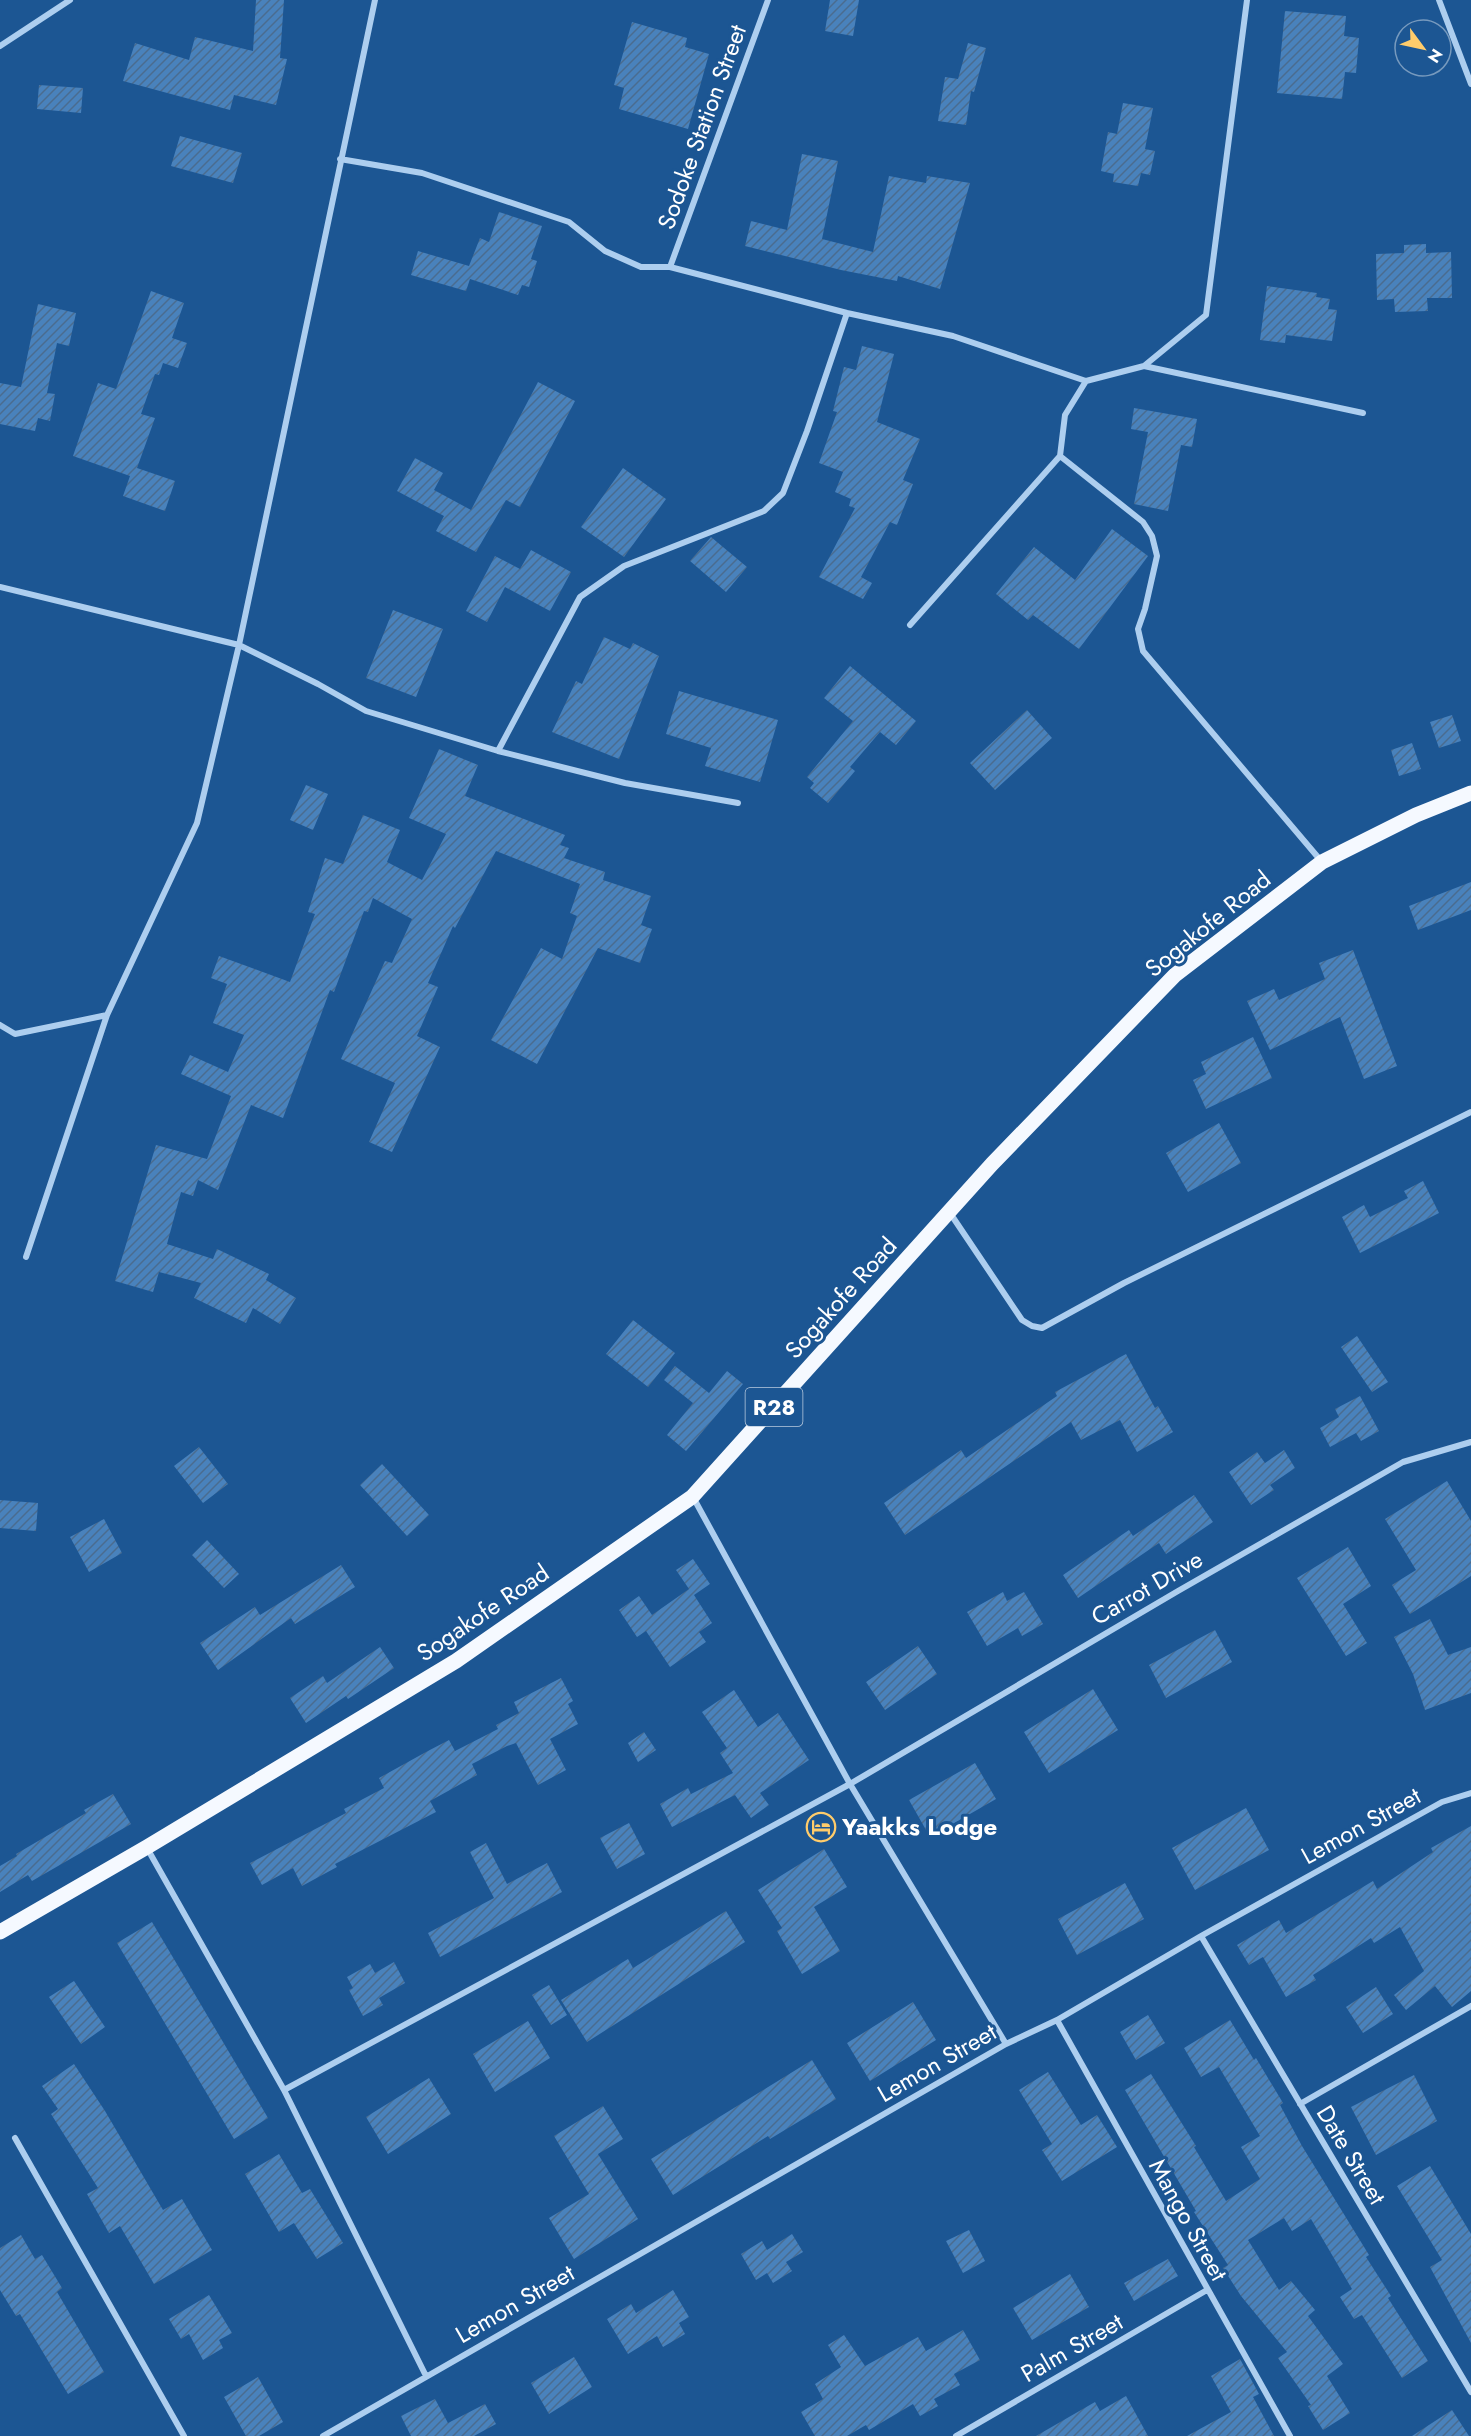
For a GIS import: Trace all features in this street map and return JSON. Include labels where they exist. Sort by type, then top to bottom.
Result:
[{"type":"main road","name":"Sogakofe Road","points":[[0,1932],[147,1847],[456,1661],[692,1497],[1000,1156],[1175,975],[1322,862],[1416,815],[1471,793]]},
{"type":"street","points":[[0,46],[70,0]]},
{"type":"street","points":[[26,1257],[107,1015],[196,822],[239,645],[375,0]]},
{"type":"street","name":"Sodoke Station Street","points":[[670,267],[768,0]]},
{"type":"street","points":[[340,159],[422,173],[569,222],[605,251],[641,267],[670,267],[847,313],[953,336],[1086,381],[1144,366],[1206,315],[1247,0]]},
{"type":"street","points":[[1439,0],[1471,84]]},
{"type":"street","points":[[498,752],[580,597],[624,566],[764,511],[783,494],[847,313]]},
{"type":"street","points":[[1144,366],[1362,413]]},
{"type":"street","points":[[910,626],[1060,456],[1065,415],[1086,381]]},
{"type":"street","points":[[1060,456],[1143,522],[1152,536],[1156,556],[1145,609],[1138,629],[1143,651],[1322,862]]},
{"type":"street","points":[[0,587],[239,645],[318,684],[366,711],[498,752],[626,783],[738,803]]},
{"type":"street","points":[[0,1025],[15,1034],[107,1015]]},
{"type":"street","points":[[950,1212],[1022,1320],[1042,1329],[1134,1278],[1471,1112]]},
{"type":"street","name":"Carrot Drive","points":[[284,2090],[850,1784],[1178,1590],[1403,1462],[1471,1442]]},
{"type":"street","points":[[692,1497],[850,1784],[1006,2044]]},
{"type":"street","name":"Lemon Street","points":[[323,2436],[1006,2044],[1057,2020],[1201,1936],[1442,1802],[1471,1793]]},
{"type":"street","points":[[147,1847],[284,2090],[426,2376]]},
{"type":"street","name":"Date Street","points":[[1201,1936],[1471,2392]]},
{"type":"street","points":[[1300,2104],[1471,2006]]},
{"type":"street","name":"Mango Street","points":[[1057,2020],[1290,2436]]},
{"type":"street","points":[[15,2138],[184,2436]]},
{"type":"street","name":"Palm Street","points":[[956,2436],[1207,2290]]},
{"type":"building","points":[[256,0],[284,0],[280,58],[287,59],[276,105],[234,95],[230,110],[123,81],[135,43],[189,60],[195,37],[253,51]]},
{"type":"building","points":[[830,0],[859,0],[853,36],[825,31]]},
{"type":"building","points":[[1285,11],[1346,16],[1344,36],[1359,38],[1356,73],[1345,72],[1342,99],[1277,93]]},
{"type":"building","points":[[632,22],[687,38],[685,47],[709,54],[688,129],[619,109],[624,88],[614,85]]},
{"type":"building","points":[[968,43],[986,48],[974,92],[971,91],[966,125],[938,121],[945,77],[958,79]]},
{"type":"building","points":[[39,85],[83,88],[81,113],[37,109]]},
{"type":"building","points":[[1123,103],[1153,108],[1145,149],[1155,151],[1150,175],[1141,173],[1138,186],[1113,182],[1114,174],[1101,171],[1108,132],[1117,134]]},
{"type":"building","points":[[180,136],[242,153],[233,183],[171,166]]},
{"type":"building","points":[[802,154],[838,161],[822,239],[873,252],[889,176],[926,183],[927,176],[970,183],[940,289],[898,276],[897,281],[841,270],[745,246],[751,221],[787,230]]},
{"type":"building","points":[[499,212],[542,226],[531,259],[537,261],[529,287],[522,285],[518,295],[470,279],[466,291],[411,275],[418,251],[469,266],[480,238],[489,242]]},
{"type":"building","points":[[1426,244],[1426,253],[1451,252],[1452,298],[1427,298],[1428,311],[1395,312],[1394,299],[1377,300],[1376,254],[1404,253],[1404,245]]},
{"type":"building","points":[[1267,286],[1317,293],[1316,297],[1330,299],[1328,309],[1337,310],[1332,341],[1286,335],[1285,343],[1260,340]]},
{"type":"building","points":[[151,291],[184,303],[172,338],[187,343],[178,368],[163,363],[159,375],[155,374],[141,414],[155,418],[137,468],[175,481],[165,511],[123,496],[130,476],[73,456],[98,383],[116,389]]},
{"type":"building","points":[[38,304],[76,313],[69,346],[57,343],[47,393],[55,394],[50,421],[38,418],[35,431],[0,424],[0,383],[21,387]]},
{"type":"building","points":[[862,346],[894,354],[877,422],[920,439],[903,480],[913,484],[897,525],[890,522],[861,577],[872,583],[863,599],[819,577],[855,508],[849,506],[851,499],[835,492],[843,472],[819,463],[837,412],[833,411],[844,367],[856,370]]},
{"type":"building","points":[[538,382],[575,401],[520,507],[506,500],[476,552],[436,531],[444,516],[397,491],[415,458],[443,473],[434,490],[471,510]]},
{"type":"building","points":[[1134,408],[1197,419],[1192,447],[1181,445],[1168,511],[1134,504],[1148,432],[1131,429]]},
{"type":"building","points":[[623,468],[666,499],[624,557],[581,527]]},
{"type":"building","points":[[1112,529],[1148,556],[1079,649],[1033,615],[1028,620],[996,594],[1034,547],[1075,580]]},
{"type":"building","points":[[711,537],[747,567],[726,592],[690,561]]},
{"type":"building","points":[[531,550],[571,572],[550,611],[505,587],[487,622],[466,611],[495,556],[520,569]]},
{"type":"building","points":[[393,610],[443,629],[416,697],[366,678]]},
{"type":"building","points":[[604,637],[630,649],[633,643],[659,656],[619,759],[552,732],[576,681],[582,684]]},
{"type":"building","points":[[850,666],[916,721],[896,745],[880,732],[850,767],[855,771],[828,803],[810,788],[814,783],[807,777],[853,721],[824,698]]},
{"type":"building","points":[[679,691],[778,720],[760,782],[705,766],[711,748],[666,734]]},
{"type":"building","points":[[1027,710],[1052,738],[995,790],[970,763]]},
{"type":"building","points":[[1452,715],[1461,741],[1439,748],[1430,722]]},
{"type":"building","points":[[1412,743],[1421,769],[1399,776],[1391,750]]},
{"type":"building","points":[[439,749],[478,765],[465,796],[565,835],[560,845],[569,848],[564,858],[605,872],[603,880],[651,896],[641,925],[652,929],[640,963],[598,948],[537,1064],[491,1040],[541,948],[562,959],[577,916],[570,913],[580,884],[496,851],[455,928],[453,926],[428,983],[438,987],[417,1036],[440,1047],[392,1152],[369,1142],[395,1083],[341,1059],[385,961],[392,963],[412,919],[373,898],[368,912],[364,911],[334,992],[330,990],[283,1118],[251,1105],[218,1190],[198,1180],[193,1196],[181,1192],[167,1244],[213,1259],[217,1249],[269,1274],[266,1280],[296,1298],[280,1324],[253,1308],[246,1323],[194,1298],[201,1283],[159,1272],[153,1292],[115,1281],[156,1145],[207,1159],[231,1096],[181,1074],[190,1055],[228,1072],[244,1035],[213,1023],[227,984],[211,978],[219,956],[290,982],[315,914],[308,912],[325,858],[343,864],[363,815],[400,830],[387,862],[422,880],[446,834],[409,818]]},
{"type":"building","points":[[306,785],[328,794],[313,830],[290,820]]},
{"type":"building","points":[[1471,882],[1471,910],[1418,930],[1409,906]]},
{"type":"building","points":[[1353,950],[1397,1066],[1364,1079],[1340,1017],[1270,1050],[1247,1001],[1274,989],[1279,1000],[1325,979],[1319,963]]},
{"type":"building","points":[[1253,1037],[1272,1078],[1206,1109],[1193,1080],[1206,1074],[1201,1062]]},
{"type":"building","points":[[1219,1123],[1241,1163],[1188,1192],[1166,1153]]},
{"type":"building","points":[[1423,1181],[1439,1213],[1360,1253],[1342,1217],[1364,1205],[1370,1217],[1408,1198],[1404,1191]]},
{"type":"building","points":[[633,1320],[675,1353],[648,1387],[606,1354]]},
{"type":"building","points":[[1357,1336],[1388,1382],[1372,1392],[1341,1347]]},
{"type":"building","points":[[1126,1354],[1155,1408],[1158,1406],[1173,1432],[1137,1452],[1120,1420],[1081,1440],[1071,1422],[905,1535],[884,1503],[961,1450],[966,1458],[1057,1396],[1055,1392]]},
{"type":"building","points":[[675,1366],[709,1393],[727,1371],[743,1384],[686,1451],[667,1435],[693,1403],[664,1380]]},
{"type":"building","points":[[1360,1396],[1379,1431],[1361,1441],[1356,1433],[1330,1447],[1320,1428],[1339,1417],[1335,1409]]},
{"type":"building","points":[[199,1447],[228,1484],[203,1503],[174,1466]]},
{"type":"building","points":[[1284,1450],[1295,1468],[1270,1485],[1274,1490],[1251,1505],[1229,1472],[1257,1452],[1265,1463]]},
{"type":"building","points":[[382,1464],[429,1515],[407,1536],[360,1485]]},
{"type":"building","points":[[1447,1481],[1471,1521],[1471,1576],[1410,1614],[1392,1585],[1416,1570],[1385,1519]]},
{"type":"building","points":[[1194,1495],[1213,1522],[1166,1554],[1159,1543],[1078,1598],[1063,1575],[1129,1530],[1133,1536]]},
{"type":"building","points":[[0,1500],[38,1503],[36,1531],[0,1528]]},
{"type":"building","points":[[104,1519],[122,1553],[89,1572],[70,1537]]},
{"type":"building","points":[[207,1540],[239,1574],[224,1588],[192,1555]]},
{"type":"building","points":[[1348,1547],[1371,1586],[1343,1604],[1367,1643],[1346,1656],[1297,1578]]},
{"type":"building","points":[[693,1559],[710,1584],[694,1595],[712,1623],[699,1632],[706,1642],[670,1667],[646,1631],[637,1637],[619,1610],[639,1596],[652,1615],[689,1589],[676,1570]]},
{"type":"building","points":[[341,1565],[355,1587],[295,1624],[291,1618],[218,1670],[200,1643],[255,1607],[260,1615]]},
{"type":"building","points":[[1003,1592],[1007,1601],[1024,1592],[1043,1624],[1022,1636],[1018,1628],[987,1646],[967,1612]]},
{"type":"building","points":[[1430,1619],[1448,1655],[1471,1647],[1471,1693],[1425,1710],[1413,1674],[1394,1637]]},
{"type":"building","points":[[1215,1630],[1232,1662],[1166,1698],[1149,1665]]},
{"type":"building","points":[[918,1646],[937,1674],[885,1710],[866,1682]]},
{"type":"building","points":[[380,1647],[394,1668],[348,1699],[346,1696],[306,1723],[290,1698],[323,1676],[327,1683]]},
{"type":"building","points":[[561,1678],[573,1701],[568,1704],[578,1724],[550,1739],[566,1770],[538,1785],[516,1743],[507,1746],[472,1764],[477,1775],[430,1801],[436,1812],[335,1864],[337,1867],[302,1886],[293,1868],[262,1885],[250,1863],[346,1813],[344,1809],[384,1788],[379,1778],[426,1752],[449,1740],[455,1751],[498,1729],[496,1725],[519,1713],[514,1702]]},
{"type":"building","points":[[1093,1689],[1118,1730],[1049,1773],[1024,1732]]},
{"type":"building","points":[[734,1690],[758,1727],[778,1713],[809,1760],[760,1793],[769,1805],[751,1818],[735,1795],[672,1827],[660,1804],[688,1788],[691,1794],[733,1773],[720,1753],[727,1748],[702,1712]]},
{"type":"building","points":[[644,1732],[656,1750],[638,1762],[628,1743]]},
{"type":"building","points":[[975,1763],[996,1799],[930,1837],[909,1800]]},
{"type":"building","points":[[113,1794],[131,1824],[32,1881],[28,1875],[0,1892],[0,1866],[17,1856],[16,1854],[86,1813],[84,1810]]},
{"type":"building","points":[[1246,1808],[1269,1850],[1195,1890],[1172,1848]]},
{"type":"building","points":[[629,1823],[645,1854],[617,1869],[600,1838]]},
{"type":"building","points":[[1471,1826],[1471,1991],[1452,2007],[1435,1986],[1406,2010],[1394,1995],[1424,1971],[1400,1927],[1374,1943],[1371,1938],[1313,1975],[1316,1980],[1286,1997],[1263,1957],[1249,1965],[1237,1945],[1279,1920],[1286,1933],[1373,1881],[1377,1889],[1433,1852],[1431,1848]]},
{"type":"building","points":[[486,1843],[507,1884],[547,1863],[562,1892],[440,1957],[428,1933],[494,1898],[470,1852]]},
{"type":"building","points":[[824,1849],[847,1887],[814,1907],[840,1951],[802,1974],[777,1931],[782,1928],[758,1890]]},
{"type":"building","points":[[1125,1883],[1144,1919],[1077,1955],[1058,1919]]},
{"type":"building","points":[[726,1911],[745,1942],[587,2042],[561,2000],[628,1959],[633,1968]]},
{"type":"building","points":[[152,1922],[268,2118],[234,2139],[117,1943]]},
{"type":"building","points":[[394,1962],[405,1983],[379,1998],[383,2005],[363,2016],[349,1990],[353,1988],[347,1977],[370,1964],[375,1973]]},
{"type":"building","points":[[74,1981],[105,2027],[81,2044],[49,1997]]},
{"type":"building","points":[[549,1985],[567,2015],[551,2025],[532,1995]]},
{"type":"building","points":[[1376,1987],[1393,2014],[1363,2033],[1346,2007]]},
{"type":"building","points":[[913,2002],[936,2040],[870,2081],[847,2043]]},
{"type":"building","points":[[1148,2015],[1165,2043],[1136,2060],[1120,2032]]},
{"type":"building","points":[[1230,2020],[1283,2103],[1280,2105],[1302,2146],[1369,2255],[1366,2257],[1391,2296],[1388,2298],[1428,2361],[1402,2378],[1362,2315],[1354,2319],[1340,2297],[1352,2289],[1311,2219],[1292,2231],[1284,2218],[1248,2240],[1279,2290],[1291,2281],[1315,2310],[1308,2316],[1343,2364],[1327,2376],[1350,2413],[1323,2430],[1308,2406],[1311,2405],[1278,2358],[1287,2352],[1241,2296],[1223,2268],[1228,2265],[1194,2212],[1196,2211],[1125,2090],[1151,2074],[1196,2146],[1194,2147],[1226,2201],[1260,2179],[1241,2147],[1260,2136],[1219,2067],[1201,2077],[1184,2048]]},
{"type":"building","points":[[528,2021],[550,2058],[495,2092],[473,2054]]},
{"type":"building","points":[[812,2060],[836,2099],[770,2139],[768,2136],[673,2195],[651,2159]]},
{"type":"building","points":[[74,2064],[105,2111],[163,2210],[182,2199],[212,2250],[154,2284],[120,2226],[109,2233],[87,2194],[98,2188],[51,2114],[58,2109],[42,2086]]},
{"type":"building","points":[[1048,2072],[1081,2125],[1097,2115],[1117,2147],[1062,2181],[1042,2150],[1052,2144],[1019,2090]]},
{"type":"building","points":[[1414,2075],[1437,2121],[1376,2155],[1351,2107]]},
{"type":"building","points":[[429,2078],[451,2114],[388,2154],[366,2117]]},
{"type":"building","points":[[603,2106],[623,2139],[598,2154],[638,2219],[574,2259],[549,2218],[589,2194],[554,2136]]},
{"type":"building","points":[[279,2154],[302,2193],[310,2189],[343,2243],[317,2259],[294,2223],[279,2232],[245,2174]]},
{"type":"building","points":[[1430,2166],[1471,2234],[1471,2343],[1430,2267],[1442,2260],[1397,2186]]},
{"type":"building","points":[[969,2230],[985,2261],[963,2273],[946,2241]]},
{"type":"building","points":[[792,2234],[803,2252],[786,2262],[792,2271],[773,2283],[767,2273],[756,2280],[741,2254],[762,2241],[767,2250]]},
{"type":"building","points":[[21,2235],[35,2259],[42,2255],[62,2288],[57,2292],[104,2372],[68,2394],[20,2314],[16,2316],[0,2290],[0,2248]]},
{"type":"building","points":[[1168,2259],[1178,2276],[1134,2301],[1124,2283]]},
{"type":"building","points":[[1070,2274],[1089,2307],[1032,2340],[1013,2308]]},
{"type":"building","points":[[673,2290],[689,2317],[679,2323],[685,2334],[663,2347],[657,2336],[628,2354],[607,2319],[631,2304],[636,2313]]},
{"type":"building","points":[[209,2295],[232,2333],[219,2340],[223,2348],[203,2360],[189,2334],[181,2339],[169,2319]]},
{"type":"building","points":[[963,2330],[980,2360],[954,2374],[960,2385],[934,2399],[938,2406],[920,2416],[913,2404],[869,2430],[866,2425],[847,2436],[815,2436],[801,2412],[823,2399],[815,2384],[841,2367],[828,2345],[844,2335],[865,2366],[918,2337],[926,2351]]},
{"type":"building","points":[[574,2357],[592,2387],[549,2414],[531,2383]]},
{"type":"building","points":[[1240,2359],[1259,2394],[1253,2397],[1274,2436],[1187,2436],[1231,2412],[1211,2376]]},
{"type":"building","points":[[258,2377],[283,2422],[259,2436],[246,2436],[224,2397]]},
{"type":"building","points":[[1126,2396],[1148,2436],[1036,2436],[1095,2402],[1100,2411]]},
{"type":"building","points":[[435,2399],[448,2423],[485,2404],[496,2424],[474,2436],[411,2436],[401,2416]]},
{"type":"building","points":[[1452,2410],[1469,2436],[1412,2436]]},
{"type":"place","name":"Yaakks Lodge","points":[[821,1827]]}]
